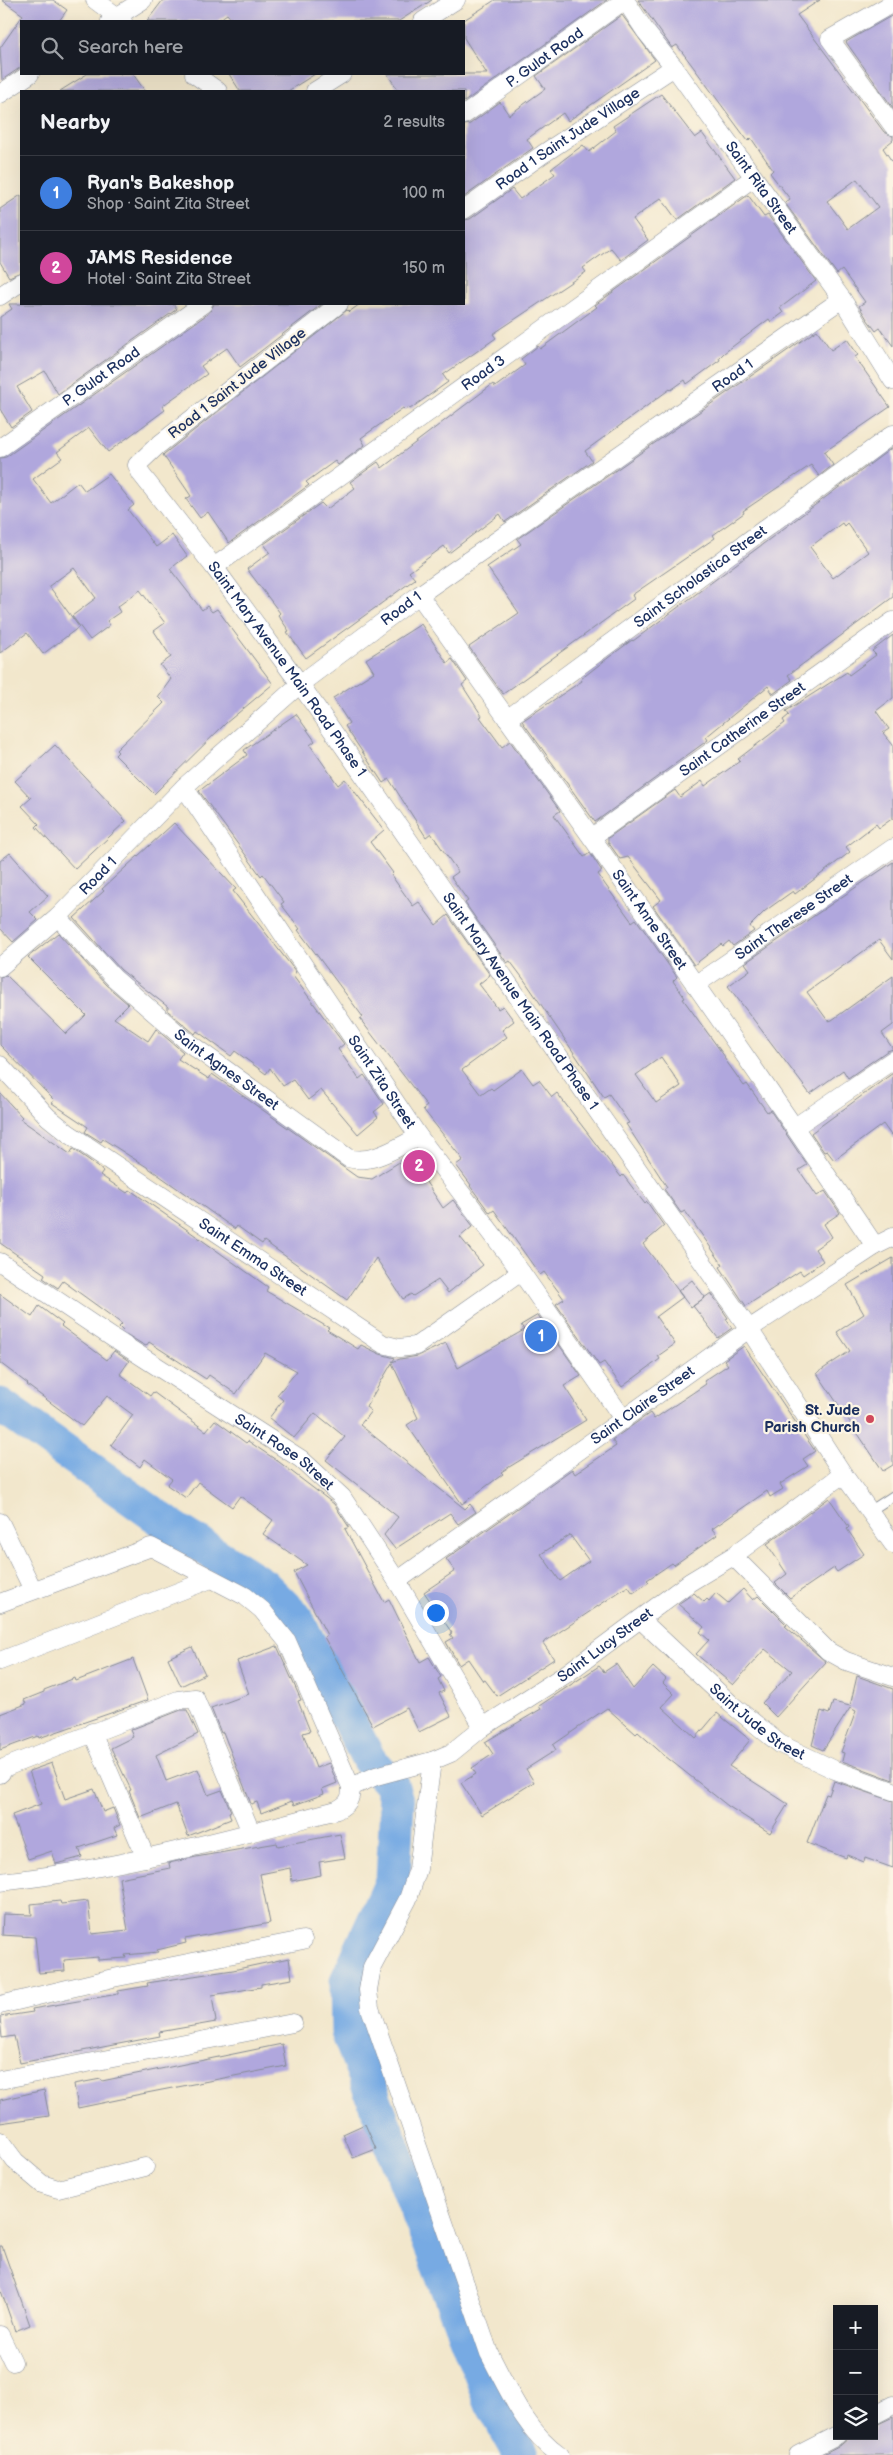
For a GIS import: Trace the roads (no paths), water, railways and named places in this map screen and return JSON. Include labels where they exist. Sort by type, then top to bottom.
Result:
[{"type":"street","points":[[95,0],[116,20],[143,0]]},
{"type":"street","points":[[425,20],[456,0]]},
{"type":"street","name":"Saint Rita Street","points":[[625,0],[646,32],[674,67],[842,299],[893,380]]},
{"type":"street","name":"P. Gulot Road","points":[[465,114],[625,0]]},
{"type":"street","points":[[893,3],[830,39],[893,126]]},
{"type":"street","name":"Road 1 Saint Jude Village","points":[[465,209],[543,154],[674,67]]},
{"type":"street","points":[[0,94],[28,75]]},
{"type":"street","points":[[195,75],[217,90]]},
{"type":"street","points":[[316,90],[340,75]]},
{"type":"street","name":"Road 3","points":[[214,567],[754,178]]},
{"type":"street","points":[[0,296],[20,283]]},
{"type":"street","name":"Road 1","points":[[0,967],[58,917],[184,787],[300,684],[420,595],[842,299]]},
{"type":"street","name":"P. Gulot Road","points":[[0,448],[202,305]]},
{"type":"street","name":"Road 1 Saint Jude Village","points":[[137,465],[157,446],[338,305]]},
{"type":"street","name":"Saint Scholastica Street","points":[[508,719],[893,434]]},
{"type":"street","name":"Saint Mary Avenue Main Road Phase 1","points":[[137,465],[141,474],[214,567],[300,684],[748,1329],[843,1474],[893,1544]]},
{"type":"street","name":"Saint Anne Street","points":[[420,595],[795,1127],[875,1246]]},
{"type":"street","name":"Saint Catherine Street","points":[[592,837],[893,621]]},
{"type":"street","name":"Saint Zita Street","points":[[184,787],[419,1137],[521,1272],[624,1420]]},
{"type":"street","name":"Saint Therese Street","points":[[695,985],[893,848]]},
{"type":"street","name":"Saint Agnes Street","points":[[58,917],[114,978],[189,1043],[348,1158],[359,1161],[374,1158],[419,1137]]},
{"type":"street","points":[[795,1127],[893,1060]]},
{"type":"street","name":"Saint Emma Street","points":[[0,1065],[48,1117],[68,1133],[383,1344],[399,1348],[416,1346],[521,1272]]},
{"type":"street","name":"Saint Claire Street","points":[[397,1581],[624,1420],[748,1329],[875,1246],[893,1237]]},
{"type":"street","name":"Saint Rose Street","points":[[0,1262],[301,1459],[342,1497],[397,1581],[483,1728]]},
{"type":"street","name":"Saint Lucy Street","points":[[351,1787],[376,1776],[432,1761],[451,1753],[483,1728],[566,1674],[690,1582],[733,1556],[843,1474]]},
{"type":"street","points":[[0,1522],[33,1590]]},
{"type":"street","points":[[0,1603],[151,1547],[245,1596],[262,1610],[287,1641],[351,1787],[351,1796],[348,1804],[337,1810],[146,1858],[60,1876],[0,1882]]},
{"type":"street","points":[[733,1556],[828,1651],[846,1661],[893,1677]]},
{"type":"street","points":[[0,1661],[211,1579]]},
{"type":"street","name":"Saint Jude Street","points":[[641,1620],[731,1704],[780,1744],[835,1770],[893,1791]]},
{"type":"street","points":[[0,1774],[6,1768],[92,1732],[178,1700],[195,1698],[251,1832]]},
{"type":"street","points":[[92,1732],[146,1858]]},
{"type":"street","points":[[432,1761],[418,1869],[408,1899],[372,1967],[368,1990],[370,2008],[489,2353],[513,2400],[532,2428],[547,2446],[560,2455]]},
{"type":"street","points":[[0,2005],[113,1978],[303,1940]]},
{"type":"street","points":[[0,2080],[293,2024]]},
{"type":"street","points":[[0,2140],[15,2161],[42,2184],[58,2189],[145,2167]]},
{"type":"street","points":[[0,2336],[13,2362]]},
{"type":"street","points":[[878,2413],[893,2405]]},
{"type":"street","points":[[798,2455],[833,2437]]},
{"type":"lane","points":[[870,1511],[893,1496]]},
{"type":"waterway","points":[[0,1405],[169,1525],[263,1585],[296,1618],[369,1760],[391,1784],[397,1804],[393,1880],[347,1981],[348,2032],[492,2403],[521,2455]]},
{"type":"place","name":"JAMS Residence","points":[[419,1166]]},
{"type":"place","name":"Ryan's Bakeshop","points":[[541,1336]]},
{"type":"place","name":"St. Jude Parish Church","points":[[870,1419]]}]
